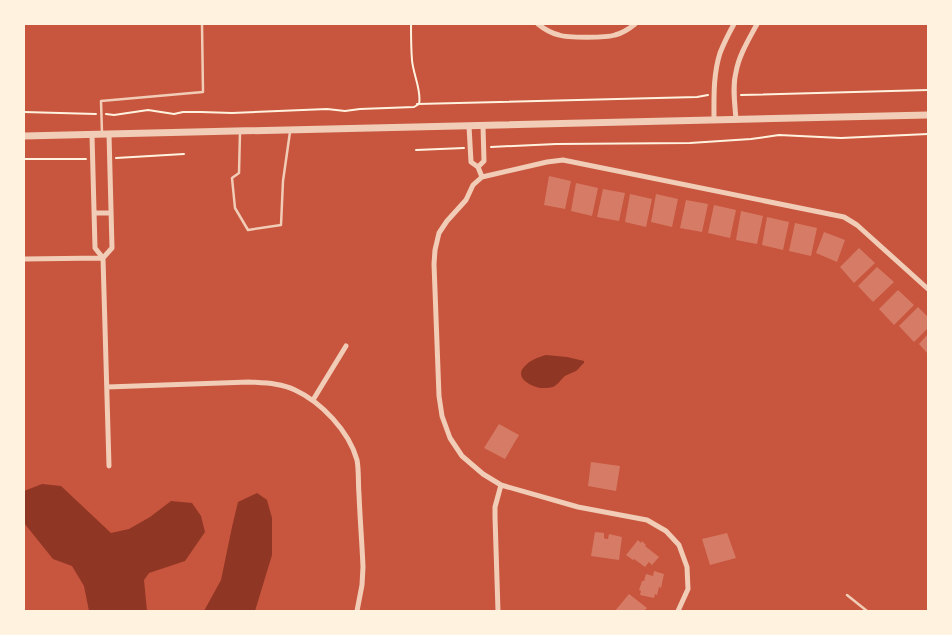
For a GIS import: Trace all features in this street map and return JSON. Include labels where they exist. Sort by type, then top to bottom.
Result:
[{"type":"street","points":[[538,24],[544,29],[561,36],[612,36],[627,30],[635,24]]},
{"type":"street","points":[[714,120],[714,84],[717,63],[734,24]]},
{"type":"street","points":[[736,120],[735,73],[738,62],[756,24]]},
{"type":"street","points":[[24,136],[928,115]]},
{"type":"street","points":[[469,126],[471,162],[478,168],[482,177]]},
{"type":"street","points":[[478,168],[484,161],[482,126]]},
{"type":"street","points":[[105,134],[112,248],[104,258],[109,466]]},
{"type":"street","points":[[92,135],[95,248],[104,258]]},
{"type":"street","points":[[678,611],[688,588],[686,568],[679,545],[666,531],[647,520],[578,506],[501,485],[482,474],[462,456],[450,438],[442,416],[439,396],[434,250],[439,233],[466,200],[473,185],[482,177],[563,160],[844,217],[857,225],[928,289]]},
{"type":"street","points":[[94,213],[111,213]]},
{"type":"street","points":[[24,260],[104,258]]},
{"type":"street","points":[[313,400],[346,346]]},
{"type":"street","points":[[107,387],[249,382],[271,383],[294,389],[313,400],[328,413],[340,426],[350,443],[357,461],[363,568],[357,611]]},
{"type":"street","points":[[498,611],[494,517],[501,485]]},
{"type":"lane","points":[[105,134],[101,101],[203,92],[202,24]]},
{"type":"lane","points":[[240,131],[238,173],[232,178],[235,208],[248,230],[281,225],[283,181],[291,130]]},
{"type":"lane","points":[[847,595],[867,611]]},
{"type":"path","points":[[411,24],[412,60],[420,96],[418,104]]},
{"type":"path","points":[[735,95],[928,90]]},
{"type":"path","points":[[24,112],[71,112],[114,115],[148,110],[174,114],[327,109],[345,111],[414,107],[418,104],[714,95]]},
{"type":"path","points":[[483,148],[556,144],[690,143],[779,135],[841,138],[928,134]]},
{"type":"path","points":[[416,150],[470,148]]},
{"type":"shaded area","points":[[546,355],[567,357],[584,361],[584,363],[553,387],[541,388],[528,384],[522,378],[522,370],[532,360]]},
{"type":"shaded area","points":[[42,484],[61,486],[111,533],[129,529],[150,517],[171,501],[192,503],[201,516],[205,532],[185,561],[149,573],[144,580],[147,611],[89,611],[84,586],[72,566],[53,559],[24,523],[24,491]]},
{"type":"shaded area","points":[[257,493],[267,500],[272,518],[272,555],[255,611],[204,611],[221,580],[238,502]]},
{"type":"building","points":[[549,176],[571,181],[565,209],[544,205]]},
{"type":"building","points":[[576,183],[598,188],[592,216],[571,211]]},
{"type":"building","points":[[603,189],[625,193],[619,221],[597,217]]},
{"type":"building","points":[[630,194],[652,199],[646,227],[625,222]]},
{"type":"building","points":[[656,194],[678,199],[672,227],[651,222]]},
{"type":"building","points":[[686,200],[708,204],[702,232],[680,228]]},
{"type":"building","points":[[714,205],[736,210],[730,238],[708,233]]},
{"type":"building","points":[[741,211],[763,216],[757,244],[736,240]]},
{"type":"building","points":[[767,217],[789,222],[783,250],[762,245]]},
{"type":"building","points":[[795,223],[817,228],[811,256],[789,251]]},
{"type":"building","points":[[824,232],[845,240],[837,262],[816,253]]},
{"type":"building","points":[[859,248],[875,263],[854,283],[840,267]]},
{"type":"building","points":[[877,267],[894,282],[873,302],[858,286]]},
{"type":"building","points":[[898,290],[914,305],[894,325],[879,309]]},
{"type":"building","points":[[918,307],[928,317],[928,328],[914,342],[899,326]]},
{"type":"building","points":[[928,334],[928,354],[919,344]]},
{"type":"building","points":[[499,424],[519,435],[505,459],[484,448]]},
{"type":"building","points":[[591,462],[620,466],[616,491],[588,486]]},
{"type":"building","points":[[595,532],[604,533],[604,538],[606,539],[608,539],[609,534],[622,537],[619,560],[591,556]]},
{"type":"building","points":[[727,533],[736,558],[710,565],[702,539]]},
{"type":"building","points":[[638,540],[641,543],[642,541],[645,546],[659,557],[652,565],[649,562],[645,567],[626,555]]},
{"type":"building","points":[[654,571],[664,574],[661,588],[659,587],[657,595],[655,594],[654,598],[640,595],[641,591],[639,590],[646,574],[653,576]]},
{"type":"building","points":[[629,594],[647,608],[644,611],[615,611]]}]
